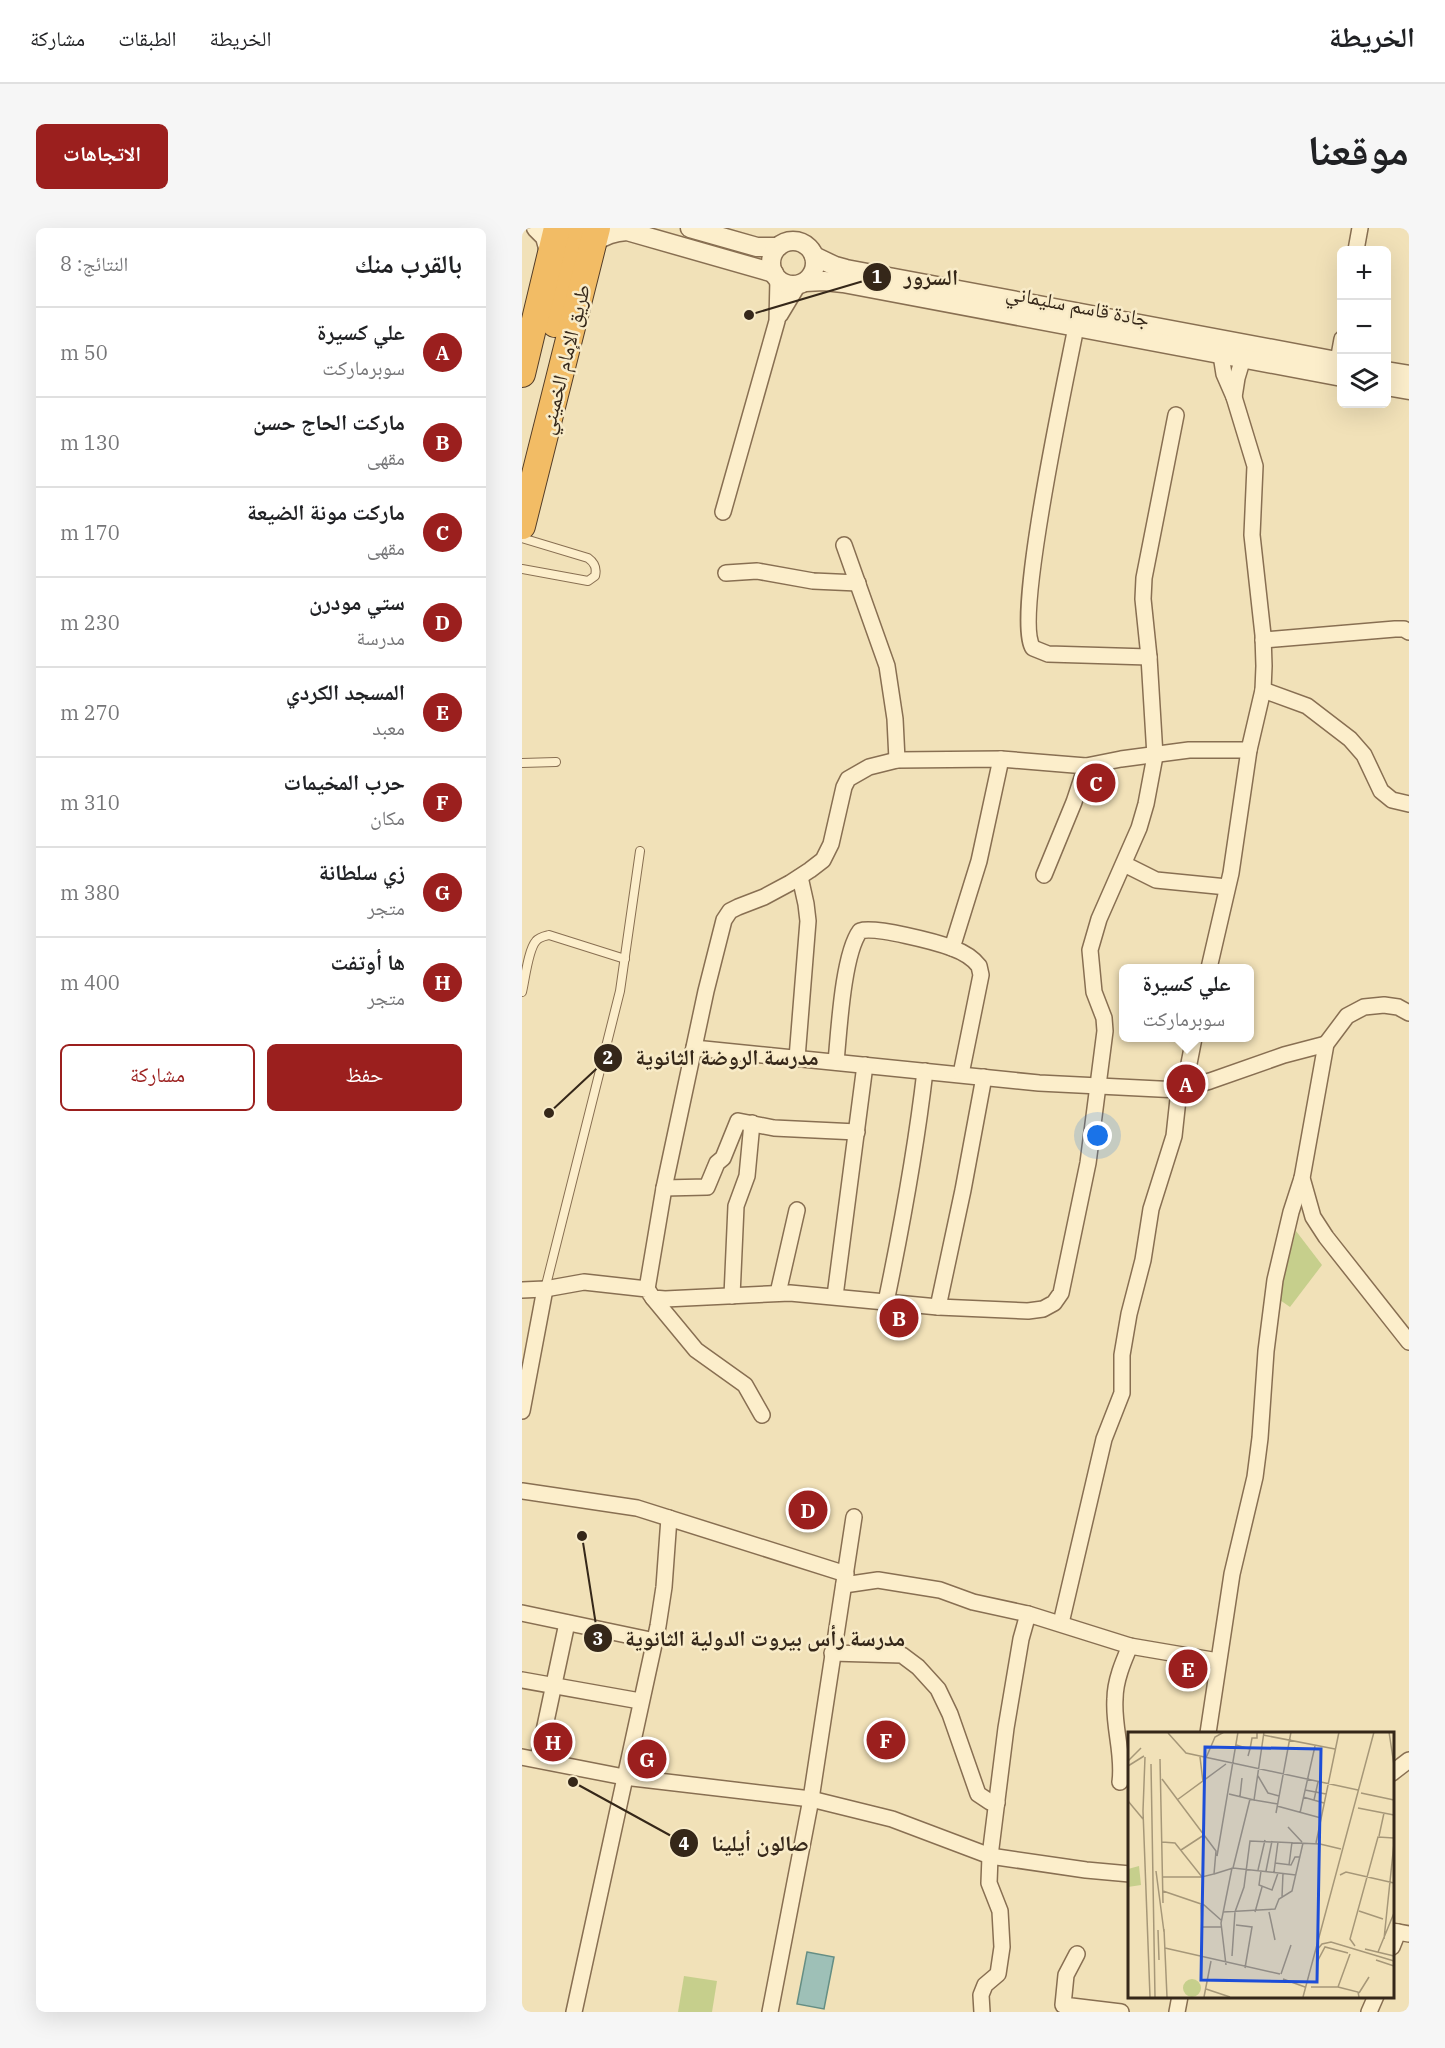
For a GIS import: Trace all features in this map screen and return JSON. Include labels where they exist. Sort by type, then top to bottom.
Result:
[{"type":"highway","name":"طريق الإمام الخميني","points":[[522,372],[557,228]]},
{"type":"highway","name":"طريق الإمام الخميني","points":[[522,525],[589,233]]},
{"type":"highway","points":[[522,467],[589,233]]},
{"type":"street","points":[[536,228],[545,237],[550,259]]},
{"type":"street","points":[[690,228],[757,247],[791,239],[807,246],[816,262],[813,274],[801,283],[777,321],[723,512]]},
{"type":"street","points":[[1357,246],[1360,228]]},
{"type":"street","points":[[589,233],[603,236],[627,231],[776,276],[791,285],[801,283]]},
{"type":"street","points":[[777,321],[776,276],[771,260],[791,239]]},
{"type":"street","name":"جادة قاسم سليماني","points":[[814,256],[846,269],[1245,352],[1337,369]]},
{"type":"street","name":"جادة قاسم سليماني","points":[[801,283],[824,281],[843,283],[1076,327],[1221,347]]},
{"type":"street","points":[[1076,327],[1034,554],[1028,639],[1033,648],[1048,654],[1149,657]]},
{"type":"street","points":[[1210,964],[1227,887],[1249,750],[1263,690],[1263,640],[1252,535],[1255,466],[1234,397],[1224,374],[1221,347]]},
{"type":"street","points":[[1234,397],[1245,352]]},
{"type":"street","points":[[1391,372],[1409,375]]},
{"type":"street","points":[[1391,387],[1409,390]]},
{"type":"street","points":[[522,1290],[584,1282],[650,1293],[732,1296],[778,1293],[835,1296],[938,1307],[1028,1311],[1043,1309],[1058,1298],[1061,1293],[1088,1163],[1105,1031],[1104,1018],[1094,992],[1090,950],[1099,919],[1139,828],[1155,756],[1143,599],[1144,578],[1176,415]]},
{"type":"street","points":[[844,545],[887,666],[895,719],[897,760]]},
{"type":"street","points":[[726,573],[757,571],[813,581],[858,583]]},
{"type":"street","points":[[1263,640],[1395,629],[1404,629],[1409,632]]},
{"type":"street","points":[[1263,690],[1307,706],[1342,733],[1364,755],[1381,791],[1392,800],[1409,804]]},
{"type":"street","points":[[762,1415],[745,1386],[696,1350],[650,1293],[664,1188],[724,920],[730,911],[764,897],[800,877],[823,860],[831,844],[840,798],[848,779],[869,767],[897,760],[1001,759],[1086,766],[1189,750],[1249,750]]},
{"type":"street","points":[[952,948],[979,861],[1001,759]]},
{"type":"street","points":[[1044,875],[1086,766]]},
{"type":"street","points":[[1124,864],[1156,880],[1227,887]]},
{"type":"street","points":[[797,1058],[807,921],[800,877]]},
{"type":"street","points":[[836,1062],[847,974],[856,937],[860,931],[875,930],[952,948],[977,963],[981,971],[961,1074]]},
{"type":"street","points":[[1208,1732],[1232,1574],[1255,1477],[1275,1280],[1291,1212],[1302,1178],[1326,1044],[1347,1016],[1364,1007],[1384,1005],[1398,1007],[1409,1013]]},
{"type":"street","points":[[1061,1623],[1104,1440],[1122,1393],[1122,1355],[1127,1325],[1143,1260],[1151,1209],[1174,1136],[1193,1042]]},
{"type":"street","points":[[694,1048],[1098,1087],[1182,1089],[1284,1055],[1326,1044]]},
{"type":"street","points":[[835,1296],[865,1065]]},
{"type":"street","points":[[886,1302],[911,1175],[925,1071]]},
{"type":"street","points":[[938,1307],[984,1077]]},
{"type":"street","points":[[664,1188],[707,1187],[717,1163],[723,1158],[735,1123],[738,1121],[774,1128],[857,1132]]},
{"type":"street","points":[[732,1296],[736,1206],[747,1176],[752,1123]]},
{"type":"street","points":[[1302,1178],[1313,1217],[1326,1237],[1408,1340]]},
{"type":"street","points":[[778,1293],[796,1210]]},
{"type":"street","points":[[522,1412],[545,1288]]},
{"type":"street","points":[[522,1491],[637,1508],[845,1580],[878,1580],[940,1590],[973,1602],[1061,1623],[1130,1646],[1218,1661]]},
{"type":"street","points":[[770,2012],[811,1799],[854,1517]]},
{"type":"street","points":[[573,2012],[655,1641],[664,1587],[669,1518]]},
{"type":"street","points":[[522,1613],[655,1641]]},
{"type":"street","points":[[982,2012],[981,1995],[985,1985],[998,1974],[1002,1947],[1000,1911],[988,1883],[990,1856],[1006,1728],[1021,1639],[1028,1614]]},
{"type":"street","points":[[538,1759],[567,1623]]},
{"type":"street","points":[[1120,1782],[1122,1768],[1114,1699],[1130,1646]]},
{"type":"street","points":[[832,1653],[902,1655],[918,1667],[938,1689],[950,1714],[978,1794],[984,1799],[997,1803]]},
{"type":"street","points":[[522,1680],[640,1701]]},
{"type":"street","points":[[522,1757],[624,1777],[811,1799],[892,1819],[990,1856],[1128,1874]]},
{"type":"street","points":[[1394,1771],[1409,1760]]},
{"type":"street","points":[[1077,1954],[1066,1975],[1062,2009],[1120,2012]]},
{"type":"street","points":[[1177,2012],[1180,1997]]},
{"type":"street","points":[[1369,2012],[1375,1997]]},
{"type":"lane","points":[[522,538],[588,558],[593,561],[596,569],[595,576],[588,581],[522,569]]},
{"type":"lane","points":[[522,763],[556,762]]},
{"type":"lane","points":[[545,1288],[620,991],[640,851]]},
{"type":"lane","points":[[522,993],[531,950],[535,941],[542,937],[549,935],[625,959]]},
{"type":"green space","points":[[1296,1231],[1322,1265],[1290,1307],[1277,1298]]},
{"type":"green space","points":[[684,1976],[717,1981],[712,2012],[678,2012]]},
{"type":"water","points":[[807,1952],[834,1957],[824,2009],[797,2004]]},
{"type":"place","name":"السرور","points":[[749,315]]},
{"type":"place","name":"ماركت مونة الضيعة","points":[[1096,783]]},
{"type":"place","name":"علي كسيرة","points":[[1186,1084]]},
{"type":"place","name":"مدرسة الروضة الثانوية","points":[[549,1113]]},
{"type":"place","name":"ماركت الحاج حسن","points":[[899,1318]]},
{"type":"place","name":"ستي مودرن","points":[[808,1510]]},
{"type":"place","name":"مدرسة رأس بيروت الدولية الثانوية","points":[[582,1536]]},
{"type":"place","name":"المسجد الكردي","points":[[1188,1669]]},
{"type":"place","name":"حرب المخيمات","points":[[886,1740]]},
{"type":"place","name":"ها أوتفت","points":[[553,1742]]},
{"type":"place","name":"زي سلطانة","points":[[647,1759]]},
{"type":"place","name":"صالون أيلينا","points":[[573,1782]]}]
